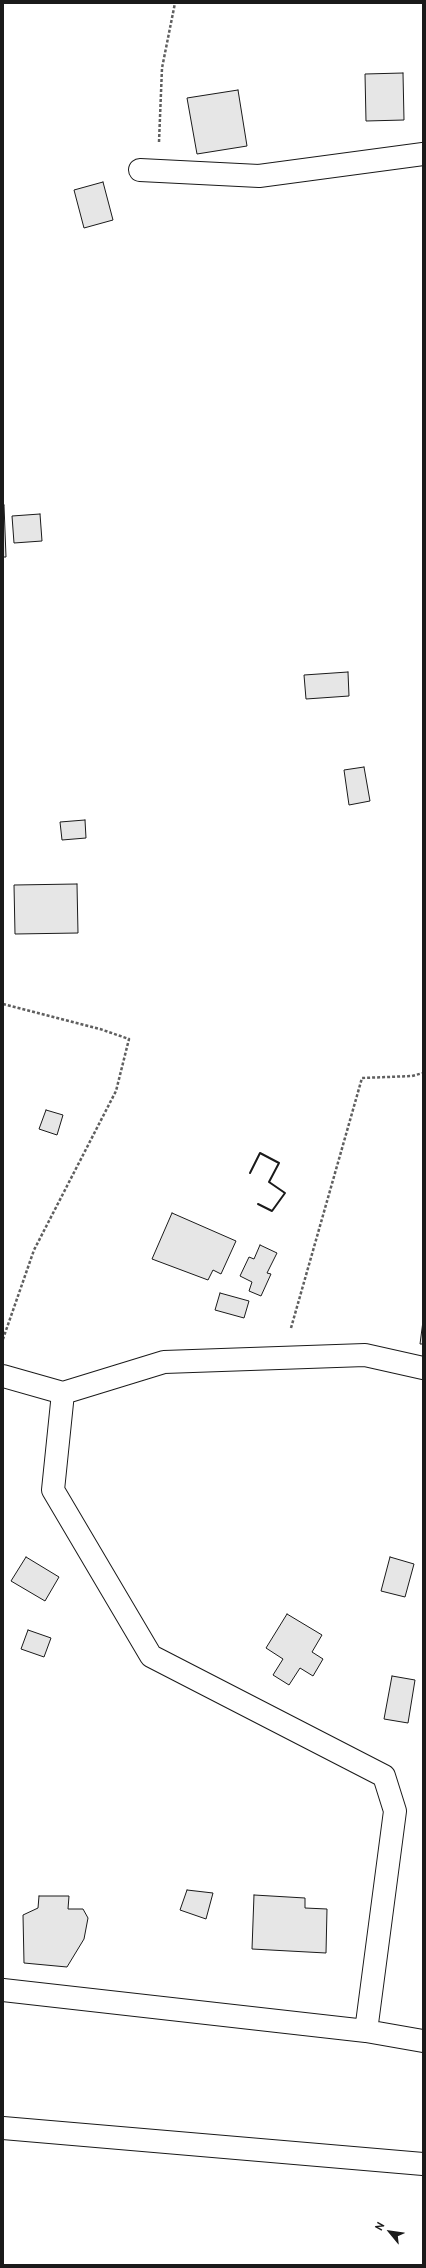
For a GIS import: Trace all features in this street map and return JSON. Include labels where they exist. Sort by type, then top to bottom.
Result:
[{"type":"street","points":[[149,170],[259,176],[423,154]]},
{"type":"street","points":[[3,1376],[63,1394],[164,1362],[365,1355],[423,1368]]},
{"type":"street","points":[[63,1394],[53,1490],[151,1656],[384,1776],[395,1811],[366,2031]]},
{"type":"street","points":[[3,1990],[366,2031],[423,2041]]},
{"type":"street","points":[[3,2128],[423,2164]]},
{"type":"path","points":[[149,170],[162,68],[175,3]]},
{"type":"path","points":[[3,1004],[100,1029],[129,1039],[116,1091],[34,1250],[3,1339]]},
{"type":"path","points":[[283,1358],[362,1078],[412,1076],[423,1073]]},
{"type":"building","points":[[403,73],[404,120],[366,121],[365,74]]},
{"type":"building","points":[[238,90],[247,146],[197,154],[187,98]]},
{"type":"building","points":[[103,182],[113,220],[84,228],[74,190]]},
{"type":"building","points":[[4,505],[6,557],[3,557]]},
{"type":"building","points":[[40,514],[42,541],[14,543],[12,516]]},
{"type":"building","points":[[348,672],[349,696],[306,699],[304,675]]},
{"type":"building","points":[[364,767],[370,801],[349,805],[344,770]]},
{"type":"building","points":[[85,820],[86,838],[62,840],[60,822]]},
{"type":"building","points":[[77,884],[78,933],[15,934],[14,885]]},
{"type":"building","points":[[46,1110],[63,1115],[57,1135],[39,1129]]},
{"type":"building","points":[[172,1213],[236,1241],[221,1274],[213,1270],[208,1280],[152,1259]]},
{"type":"building","points":[[260,1245],[277,1253],[267,1273],[271,1274],[261,1296],[249,1291],[252,1282],[240,1276],[249,1257],[254,1259]]},
{"type":"building","points":[[220,1293],[249,1301],[244,1318],[215,1310]]},
{"type":"building","points":[[423,1321],[423,1344],[420,1344]]},
{"type":"building","points":[[26,1557],[59,1577],[45,1601],[11,1581]]},
{"type":"building","points":[[390,1557],[414,1564],[405,1597],[381,1591]]},
{"type":"building","points":[[287,1614],[322,1635],[312,1652],[323,1659],[313,1676],[300,1668],[289,1685],[273,1675],[283,1659],[266,1648]]},
{"type":"building","points":[[28,1630],[51,1638],[44,1657],[21,1649]]},
{"type":"building","points":[[392,1676],[415,1680],[408,1723],[384,1719]]},
{"type":"building","points":[[187,1890],[213,1893],[206,1919],[180,1910]]},
{"type":"building","points":[[254,1895],[305,1898],[305,1908],[327,1909],[326,1953],[252,1949]]},
{"type":"building","points":[[39,1896],[69,1896],[68,1909],[83,1909],[88,1918],[84,1939],[67,1967],[24,1963],[23,1915],[38,1908]]},
{"type":"wall","points":[[250,1173],[260,1153],[279,1163],[269,1182],[285,1193],[272,1211],[258,1204]]}]
